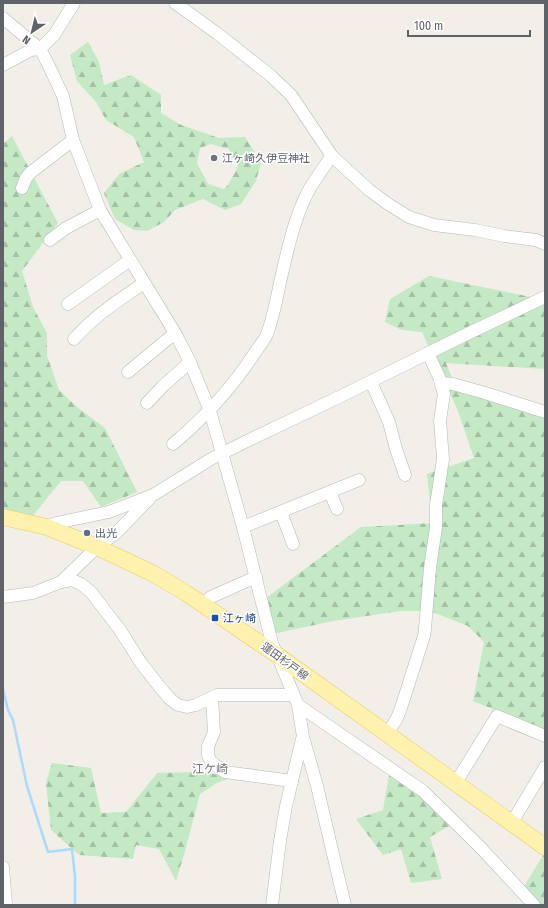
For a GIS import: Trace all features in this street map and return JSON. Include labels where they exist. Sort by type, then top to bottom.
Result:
[{"type":"main road","name":"蓮田杉戸線","points":[[3,517],[47,527],[97,547],[154,574],[203,604],[277,655],[386,735],[545,847]]},
{"type":"street","points":[[3,65],[31,50],[40,49],[54,35],[74,3]]},
{"type":"street","points":[[175,3],[218,34],[271,76],[291,95],[332,156],[369,190],[409,217],[434,225],[536,240],[545,244]]},
{"type":"street","points":[[3,18],[40,49],[56,78],[63,96],[73,140],[100,210],[190,362],[210,411],[243,527],[272,643],[295,700],[345,905]]},
{"type":"street","points":[[22,188],[30,173],[73,140]]},
{"type":"street","points":[[173,444],[210,411],[247,365],[267,335],[283,268],[301,209],[310,189],[332,156]]},
{"type":"street","points":[[50,240],[66,228],[100,210]]},
{"type":"street","points":[[68,304],[130,260]]},
{"type":"street","points":[[74,339],[103,311],[144,283]]},
{"type":"street","points":[[47,527],[56,523],[108,512],[152,495],[249,440],[545,297]]},
{"type":"street","points":[[128,372],[174,333]]},
{"type":"street","points":[[386,735],[400,711],[424,636],[430,568],[436,526],[436,505],[443,459],[440,421],[444,401],[442,383],[428,353]]},
{"type":"street","points":[[147,403],[163,386],[190,362]]},
{"type":"street","points":[[370,382],[389,422],[405,475]]},
{"type":"street","points":[[442,383],[453,384],[490,394],[545,412]]},
{"type":"street","points":[[243,527],[359,480]]},
{"type":"street","points":[[330,492],[337,509]]},
{"type":"street","points":[[61,582],[97,547],[116,533],[152,495]]},
{"type":"street","points":[[281,512],[293,544]]},
{"type":"street","points":[[203,604],[211,597],[256,577]]},
{"type":"street","points":[[3,597],[33,593],[61,582],[72,580],[81,584],[92,592],[120,630],[141,664],[170,699],[178,705],[187,707],[196,705],[217,695],[295,700],[423,791],[481,848],[534,905]]},
{"type":"street","points":[[212,698],[214,732],[208,746],[208,755],[211,762],[225,772],[292,780]]},
{"type":"street","points":[[455,784],[497,716],[545,736]]},
{"type":"street","points":[[272,905],[280,841],[292,780],[303,737]]},
{"type":"street","points":[[511,824],[545,767]]},
{"type":"street","points":[[3,867],[6,905]]},
{"type":"green space","points":[[88,42],[99,62],[104,85],[131,75],[161,95],[161,113],[181,125],[219,138],[245,137],[261,162],[256,181],[241,204],[225,210],[203,199],[175,210],[164,222],[147,231],[134,230],[115,219],[104,193],[119,174],[144,162],[134,137],[106,120],[96,102],[77,81],[70,55]],"holes":[[[211,144],[229,149],[238,167],[228,185],[224,189],[208,184],[197,163],[200,148]]]},
{"type":"green space","points":[[12,136],[58,223],[22,271],[33,307],[47,333],[47,356],[59,390],[78,408],[105,428],[137,492],[101,507],[83,481],[61,481],[32,517],[3,511],[3,144]]},
{"type":"green space","points":[[429,276],[545,300],[545,369],[446,363],[457,390],[545,407],[545,730],[473,701],[484,642],[468,626],[430,611],[400,611],[333,621],[272,634],[266,598],[361,527],[435,523],[430,502],[427,474],[474,458],[458,411],[422,332],[402,330],[385,322],[390,299]]},
{"type":"green space","points":[[52,763],[91,768],[101,813],[126,812],[157,773],[200,772],[233,777],[217,783],[200,794],[176,881],[159,849],[136,845],[133,859],[79,855],[51,830],[46,783]]},
{"type":"green space","points":[[389,775],[421,794],[451,825],[430,837],[442,879],[411,883],[401,849],[383,855],[356,819],[383,810]]},
{"type":"green space","points":[[544,854],[545,905],[538,905],[523,888]]},
{"type":"waterway","points":[[3,689],[8,710],[13,720],[27,786],[48,852],[72,849],[75,876],[75,905]]},
{"type":"place","name":"江ヶ崎久伊豆神社","points":[[214,158]]},
{"type":"place","name":"出光","points":[[87,533]]},
{"type":"place","name":"江ヶ崎","points":[[215,618]]},
{"type":"district","name":"江ケ崎","points":[[210,769]]}]
